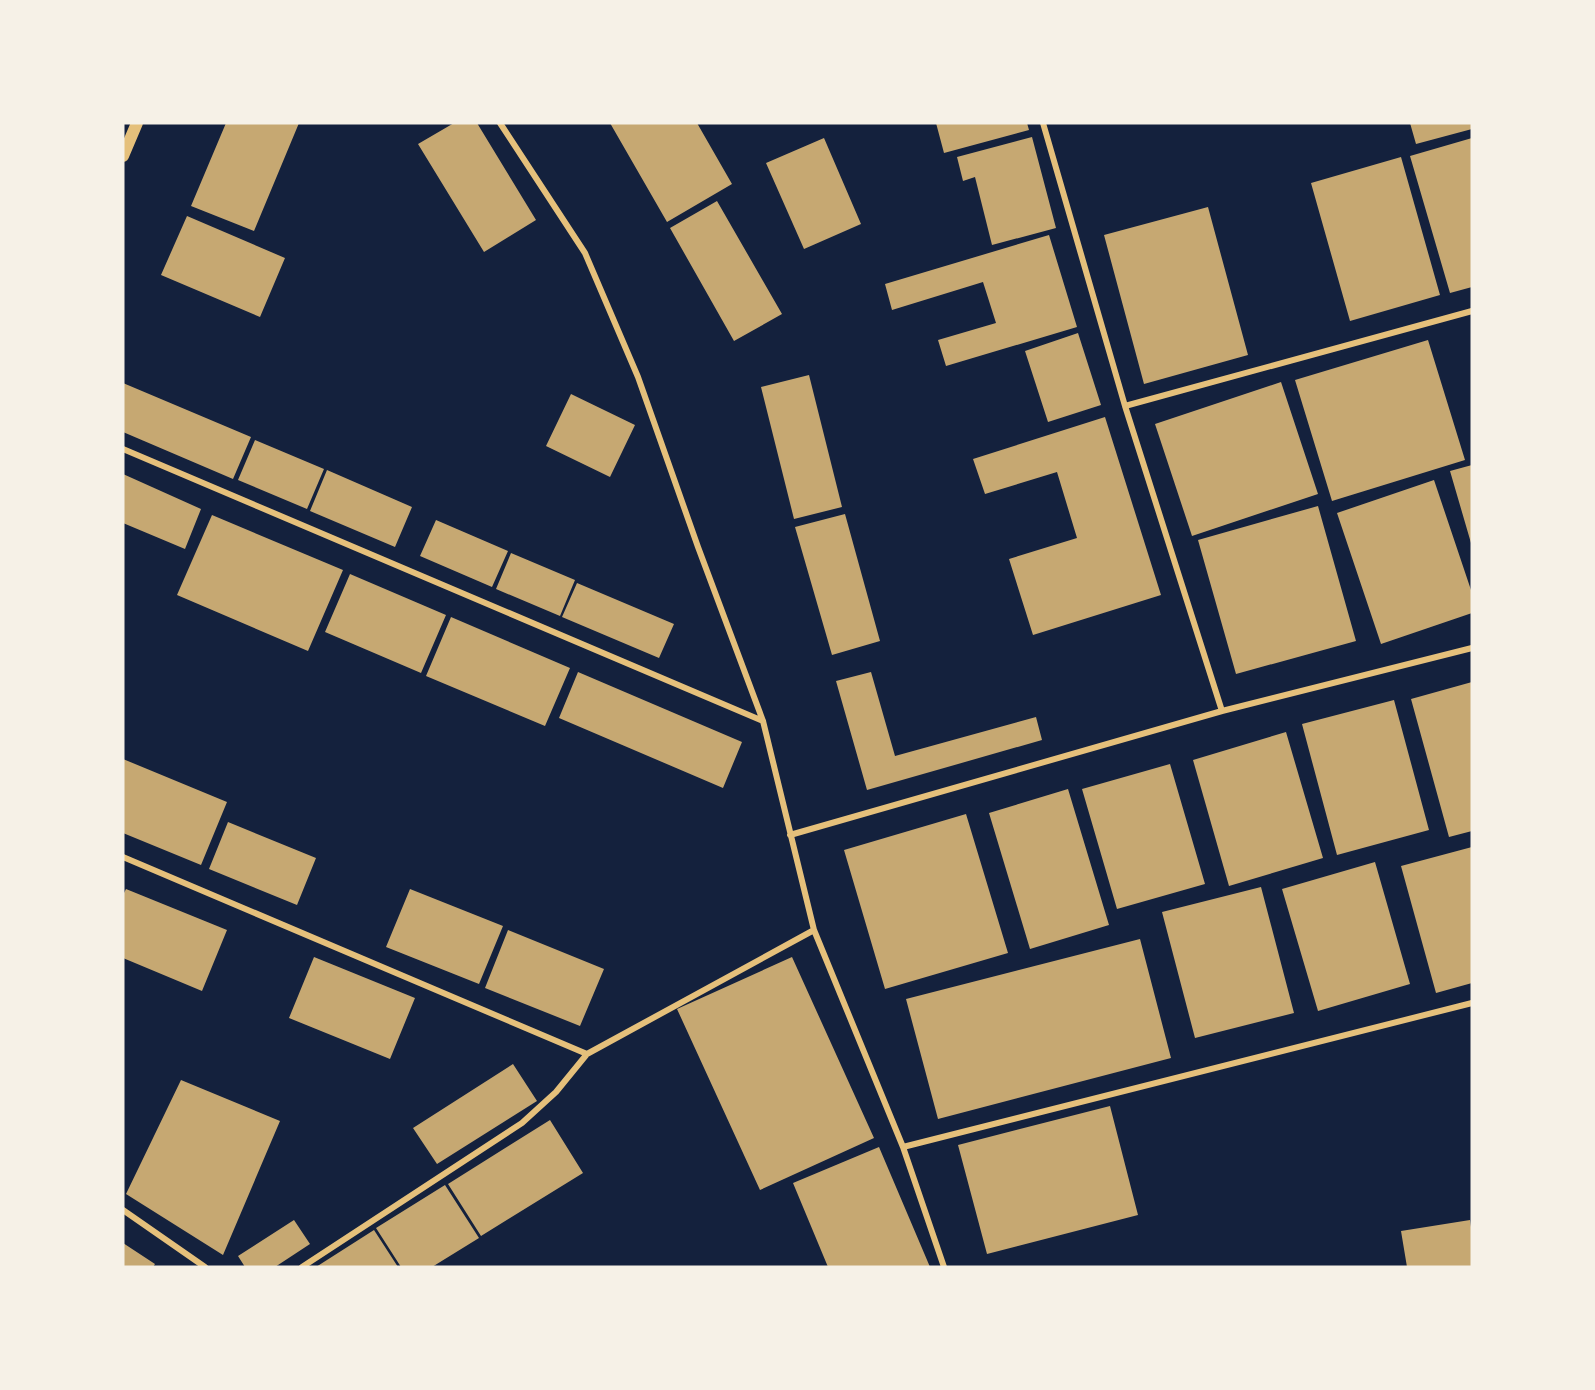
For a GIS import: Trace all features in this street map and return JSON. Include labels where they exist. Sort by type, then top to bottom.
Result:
[{"type":"main road","points":[[123,156],[136,123]]},
{"type":"street","points":[[500,123],[585,254],[638,377],[763,721],[814,930],[903,1147],[944,1267]]},
{"type":"street","points":[[1043,123],[1125,406],[1222,711]]},
{"type":"street","points":[[1125,406],[1472,310]]},
{"type":"street","points":[[123,449],[763,721]]},
{"type":"street","points":[[790,835],[1222,711],[1472,648]]},
{"type":"street","points":[[123,857],[587,1054]]},
{"type":"street","points":[[302,1267],[522,1123],[556,1092],[587,1054],[814,930]]},
{"type":"street","points":[[903,1147],[1472,1003]]},
{"type":"street","points":[[123,1210],[205,1267]]},
{"type":"building","points":[[226,123],[299,123],[254,231],[191,206]]},
{"type":"building","points":[[454,123],[477,123],[536,220],[484,252],[418,144]]},
{"type":"building","points":[[610,123],[697,123],[732,184],[667,222]]},
{"type":"building","points":[[936,123],[1027,123],[1029,130],[944,153]]},
{"type":"building","points":[[1410,123],[1472,123],[1472,129],[1416,144]]},
{"type":"building","points":[[1032,137],[1056,228],[992,245],[975,177],[963,181],[957,157]]},
{"type":"building","points":[[824,138],[861,224],[804,249],[766,163]]},
{"type":"building","points":[[1472,138],[1472,287],[1450,293],[1410,156]]},
{"type":"building","points":[[1401,157],[1440,295],[1350,321],[1311,183]]},
{"type":"building","points":[[717,201],[782,314],[734,341],[670,228]]},
{"type":"building","points":[[1208,207],[1248,355],[1144,384],[1104,235]]},
{"type":"building","points":[[187,216],[285,258],[260,317],[161,275]]},
{"type":"building","points":[[1049,235],[1077,327],[946,366],[938,340],[996,323],[983,282],[892,310],[885,284]]},
{"type":"building","points":[[1078,333],[1101,405],[1048,422],[1025,351]]},
{"type":"building","points":[[1428,340],[1465,460],[1332,501],[1295,380]]},
{"type":"building","points":[[809,375],[842,507],[794,519],[761,387]]},
{"type":"building","points":[[1281,382],[1318,494],[1192,536],[1155,424]]},
{"type":"building","points":[[123,383],[251,437],[233,479],[123,432]]},
{"type":"building","points":[[571,394],[635,425],[610,477],[546,446]]},
{"type":"building","points":[[1105,417],[1161,595],[1033,635],[1009,559],[1077,538],[1057,472],[985,494],[973,459]]},
{"type":"building","points":[[255,440],[324,469],[307,509],[238,480]]},
{"type":"building","points":[[1472,465],[1472,543],[1471,543],[1450,471]]},
{"type":"building","points":[[327,470],[412,507],[395,547],[310,511]]},
{"type":"building","points":[[123,474],[201,509],[185,549],[123,523]]},
{"type":"building","points":[[1434,480],[1472,593],[1472,613],[1381,644],[1337,513]]},
{"type":"building","points":[[1318,506],[1356,641],[1236,674],[1198,540]]},
{"type":"building","points":[[845,514],[880,641],[832,655],[795,527]]},
{"type":"building","points":[[212,515],[343,570],[308,651],[177,595]]},
{"type":"building","points":[[436,520],[508,551],[492,587],[420,556]]},
{"type":"building","points":[[511,553],[575,580],[560,616],[496,589]]},
{"type":"building","points":[[350,574],[446,615],[421,673],[325,632]]},
{"type":"building","points":[[577,583],[674,624],[659,658],[562,617]]},
{"type":"building","points":[[451,617],[570,668],[545,726],[426,676]]},
{"type":"building","points":[[578,672],[742,742],[723,788],[559,718]]},
{"type":"building","points":[[871,672],[895,756],[1036,717],[1042,740],[867,790],[836,681]]},
{"type":"building","points":[[1472,682],[1472,831],[1449,837],[1411,699]]},
{"type":"building","points":[[1394,700],[1429,830],[1337,855],[1302,724]]},
{"type":"building","points":[[1286,732],[1323,858],[1229,886],[1193,760]]},
{"type":"building","points":[[123,759],[227,802],[201,865],[123,833]]},
{"type":"building","points":[[1170,764],[1205,884],[1117,909],[1082,789]]},
{"type":"building","points":[[1068,789],[1109,925],[1030,949],[989,813]]},
{"type":"building","points":[[966,814],[1008,953],[885,989],[844,850]]},
{"type":"building","points":[[228,822],[316,858],[297,905],[209,869]]},
{"type":"building","points":[[1472,847],[1472,983],[1436,993],[1401,866]]},
{"type":"building","points":[[1375,862],[1410,984],[1318,1011],[1282,889]]},
{"type":"building","points":[[1261,887],[1294,1013],[1195,1038],[1162,912]]},
{"type":"building","points":[[126,889],[227,930],[202,991],[123,958],[123,895]]},
{"type":"building","points":[[410,889],[503,926],[479,984],[386,947]]},
{"type":"building","points":[[508,930],[604,969],[580,1026],[485,988]]},
{"type":"building","points":[[1140,939],[1171,1058],[938,1119],[906,999]]},
{"type":"building","points":[[314,957],[415,998],[390,1059],[289,1018]]},
{"type":"building","points":[[792,957],[874,1138],[760,1190],[677,1009]]},
{"type":"building","points":[[513,1064],[537,1101],[437,1164],[413,1128]]},
{"type":"building","points":[[181,1080],[280,1121],[223,1255],[126,1194]]},
{"type":"building","points":[[1110,1106],[1138,1215],[987,1254],[958,1145]]},
{"type":"building","points":[[550,1120],[583,1173],[481,1236],[448,1184]]},
{"type":"building","points":[[879,1147],[930,1267],[828,1267],[793,1183]]},
{"type":"building","points":[[445,1185],[479,1238],[432,1267],[401,1267],[376,1228]]},
{"type":"building","points":[[294,1220],[310,1244],[275,1267],[245,1267],[238,1256]]},
{"type":"building","points":[[1470,1220],[1472,1267],[1407,1267],[1401,1231]]},
{"type":"building","points":[[374,1230],[398,1267],[316,1267]]},
{"type":"building","points":[[123,1243],[155,1264],[153,1267],[123,1267]]}]
